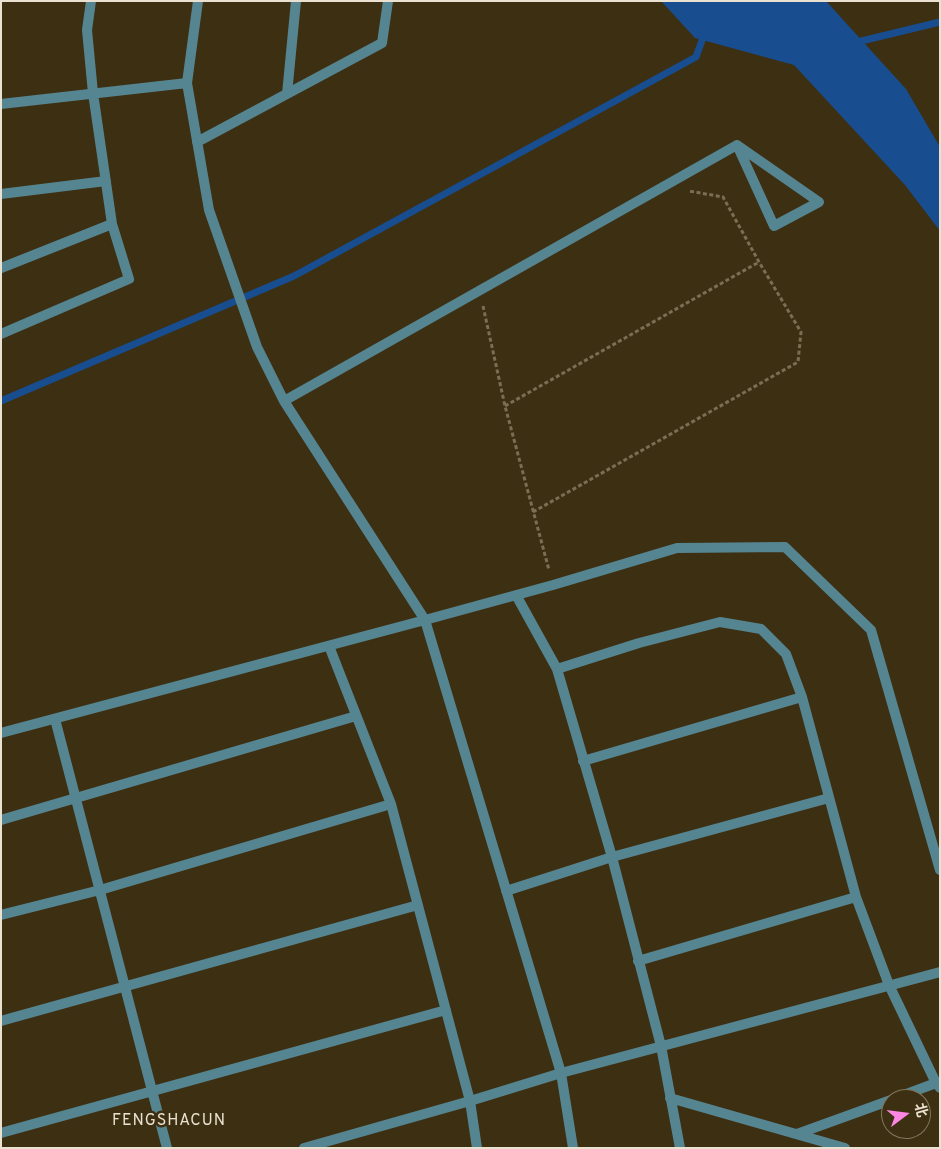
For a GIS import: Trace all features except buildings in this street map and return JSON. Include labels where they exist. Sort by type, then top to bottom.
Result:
[{"type":"street","points":[[1,334],[129,279],[112,224],[93,93],[87,30],[91,1]]},
{"type":"street","points":[[198,1],[187,83],[209,210],[257,347],[284,401],[425,620],[561,1073],[573,1148]]},
{"type":"street","points":[[287,94],[296,1]]},
{"type":"street","points":[[197,142],[382,43],[388,1]]},
{"type":"street","points":[[1,104],[187,83]]},
{"type":"street","points":[[284,401],[737,145]]},
{"type":"street","points":[[737,145],[811,196],[819,202],[774,226],[737,145]]},
{"type":"street","points":[[1,194],[106,181]]},
{"type":"street","points":[[1,268],[112,224]]},
{"type":"street","points":[[1,733],[553,585],[677,548],[785,547],[871,630],[940,870]]},
{"type":"street","points":[[516,595],[557,669],[612,857],[661,1046],[680,1148]]},
{"type":"street","points":[[557,669],[639,643],[720,622],[761,629],[786,654],[802,697],[856,897],[889,985],[938,1086]]},
{"type":"street","points":[[329,646],[391,804],[470,1101],[477,1148]]},
{"type":"street","points":[[583,761],[802,697]]},
{"type":"street","points":[[1,820],[356,716]]},
{"type":"street","points":[[55,719],[167,1148]]},
{"type":"street","points":[[506,891],[612,857],[829,798]]},
{"type":"street","points":[[1,915],[100,890],[391,804]]},
{"type":"street","points":[[638,961],[856,897]]},
{"type":"street","points":[[1,1021],[418,905]]},
{"type":"street","points":[[304,1148],[561,1073],[940,972]]},
{"type":"street","points":[[1,1133],[446,1010]]},
{"type":"street","points":[[670,1098],[845,1148]]},
{"type":"street","points":[[797,1134],[881,1103]]},
{"type":"path","points":[[533,512],[798,362],[802,332],[759,262],[723,197],[688,191]]},
{"type":"path","points":[[505,406],[759,262]]},
{"type":"path","points":[[483,306],[505,406],[553,585]]},
{"type":"water","points":[[661,1],[826,1],[906,89],[940,147],[940,231],[905,185],[794,65],[695,38]]},
{"type":"waterway","points":[[853,43],[940,22]]},
{"type":"waterway","points":[[1,401],[294,276],[696,57],[705,32]]},
{"type":"district","name":"FENGSHACUN","points":[[169,1122]]}]
